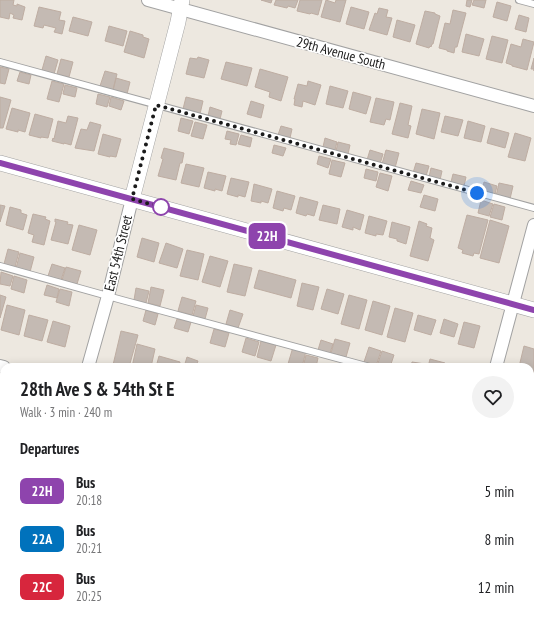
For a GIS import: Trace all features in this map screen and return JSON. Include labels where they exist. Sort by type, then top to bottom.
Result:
[{"type":"street","name":"29th Avenue South","points":[[148,0],[181,4],[534,106]]},
{"type":"street","name":"East 54th Street","points":[[89,363],[108,296],[178,22],[181,4]]},
{"type":"street","points":[[0,163],[534,310]]},
{"type":"street","points":[[497,363],[534,225]]},
{"type":"lane","points":[[519,0],[534,4]]},
{"type":"lane","points":[[0,62],[534,208]]},
{"type":"lane","points":[[0,266],[355,363]]},
{"type":"building","points":[[0,0],[14,0],[13,5],[17,6],[17,4],[25,7],[22,20],[13,18],[14,15],[10,13],[9,19],[0,17]]},
{"type":"building","points":[[261,0],[272,0],[271,3]]},
{"type":"building","points":[[276,0],[298,0],[295,8],[288,6],[287,8],[274,5]]},
{"type":"building","points":[[300,0],[322,0],[318,15],[297,11]]},
{"type":"building","points":[[326,0],[335,3],[336,0],[346,0],[340,22],[321,17]]},
{"type":"building","points":[[467,0],[472,0],[470,7],[466,6]]},
{"type":"building","points":[[474,0],[486,0],[484,8],[472,5]]},
{"type":"building","points":[[497,2],[511,6],[507,21],[493,17]]},
{"type":"building","points":[[39,7],[61,12],[59,20],[65,21],[62,34],[54,32],[56,28],[44,25],[43,28],[34,26]]},
{"type":"building","points":[[351,7],[369,12],[364,29],[346,24]]},
{"type":"building","points":[[379,8],[388,10],[386,17],[392,18],[387,35],[369,30],[375,13],[377,14]]},
{"type":"building","points":[[453,10],[466,13],[454,53],[439,48],[445,23],[450,24]]},
{"type":"building","points":[[425,11],[435,13],[440,16],[433,44],[429,48],[416,44]]},
{"type":"building","points":[[519,15],[529,18],[526,32],[515,29]]},
{"type":"building","points":[[73,17],[92,22],[88,36],[69,31]]},
{"type":"building","points":[[397,20],[415,25],[410,42],[393,37]]},
{"type":"building","points":[[109,26],[127,31],[123,46],[105,41]]},
{"type":"building","points":[[130,31],[143,35],[143,37],[149,39],[144,58],[124,52]]},
{"type":"building","points":[[466,34],[484,39],[479,56],[462,52]]},
{"type":"building","points":[[492,36],[508,40],[502,63],[486,59]]},
{"type":"building","points":[[523,39],[534,42],[527,70],[506,63],[511,44],[521,47]]},
{"type":"building","points":[[46,56],[58,60],[54,74],[42,70]]},
{"type":"building","points":[[198,57],[209,60],[204,78],[186,74],[190,58],[197,59]]},
{"type":"building","points":[[534,58],[534,69],[531,69]]},
{"type":"building","points":[[61,59],[73,62],[69,77],[57,74]]},
{"type":"building","points":[[226,62],[252,68],[247,86],[221,79]]},
{"type":"building","points":[[0,67],[9,69],[5,84],[0,83]]},
{"type":"building","points":[[260,69],[288,77],[281,101],[269,97],[270,92],[255,87]]},
{"type":"building","points":[[105,71],[117,74],[113,90],[100,86]]},
{"type":"building","points":[[20,72],[31,75],[29,84],[17,81]]},
{"type":"building","points":[[116,78],[130,82],[127,94],[113,90]]},
{"type":"building","points":[[52,81],[64,84],[59,102],[47,99]]},
{"type":"building","points":[[308,81],[321,85],[315,105],[303,101],[302,107],[294,105],[298,84],[307,86]]},
{"type":"building","points":[[65,85],[77,88],[75,97],[63,94]]},
{"type":"building","points":[[330,86],[348,91],[343,108],[326,104]]},
{"type":"building","points":[[353,92],[371,97],[366,114],[349,109]]},
{"type":"building","points":[[98,94],[110,97],[107,107],[96,104]]},
{"type":"building","points":[[0,97],[11,100],[3,128],[0,128]]},
{"type":"building","points":[[111,97],[124,101],[121,110],[109,106]]},
{"type":"building","points":[[186,97],[203,101],[200,114],[183,109]]},
{"type":"building","points":[[376,98],[394,102],[390,120],[386,119],[384,125],[370,122]]},
{"type":"building","points":[[251,101],[264,105],[261,118],[247,114]]},
{"type":"building","points":[[400,103],[412,106],[408,125],[411,126],[408,138],[392,134]]},
{"type":"building","points":[[210,107],[222,111],[220,119],[208,116]]},
{"type":"building","points":[[12,108],[30,113],[25,132],[6,129]]},
{"type":"building","points":[[422,109],[440,113],[434,139],[416,134]]},
{"type":"building","points":[[35,114],[53,119],[48,138],[29,135]]},
{"type":"building","points":[[68,116],[78,118],[71,145],[52,141],[53,138],[54,139],[58,121],[66,123]]},
{"type":"building","points":[[445,116],[463,120],[458,136],[441,132]]},
{"type":"building","points":[[181,118],[193,121],[189,134],[178,131]]},
{"type":"building","points":[[468,121],[485,126],[481,142],[464,138]]},
{"type":"building","points":[[90,122],[101,125],[94,151],[75,148],[81,129],[87,130]]},
{"type":"building","points":[[195,122],[207,125],[203,139],[191,136]]},
{"type":"building","points":[[281,126],[292,129],[290,138],[278,135]]},
{"type":"building","points":[[491,128],[509,133],[505,148],[487,143]]},
{"type":"building","points":[[227,131],[239,134],[236,145],[230,144],[231,140],[225,139]]},
{"type":"building","points":[[515,133],[531,138],[525,161],[508,157]]},
{"type":"building","points":[[103,134],[121,139],[116,157],[98,154]]},
{"type":"building","points":[[241,135],[252,138],[250,147],[238,144]]},
{"type":"building","points":[[325,138],[337,142],[335,150],[323,147]]},
{"type":"building","points":[[338,142],[350,145],[348,154],[336,151]]},
{"type":"building","points":[[274,145],[286,148],[283,156],[272,153]]},
{"type":"building","points":[[164,148],[184,153],[176,180],[158,176],[163,159],[161,158]]},
{"type":"building","points":[[370,150],[383,154],[380,164],[367,160]]},
{"type":"building","points":[[386,150],[399,153],[395,168],[382,164]]},
{"type":"building","points":[[319,156],[331,159],[328,168],[317,164]]},
{"type":"building","points":[[332,160],[345,163],[341,177],[329,174]]},
{"type":"building","points":[[416,163],[429,166],[426,176],[413,173]]},
{"type":"building","points":[[186,164],[204,168],[199,187],[181,183]]},
{"type":"building","points":[[431,168],[442,171],[440,180],[429,177]]},
{"type":"building","points":[[366,169],[378,172],[376,181],[364,178]]},
{"type":"building","points":[[208,172],[226,176],[222,191],[204,188]]},
{"type":"building","points":[[380,173],[392,176],[388,191],[376,187]]},
{"type":"building","points":[[453,174],[466,177],[464,186],[451,182]]},
{"type":"building","points":[[231,178],[249,182],[245,197],[227,194]]},
{"type":"building","points":[[411,181],[424,185],[421,193],[408,190]]},
{"type":"building","points":[[484,182],[497,186],[495,194],[482,191]]},
{"type":"building","points":[[499,183],[513,186],[510,199],[496,196]]},
{"type":"building","points":[[254,184],[272,189],[268,203],[251,201]]},
{"type":"building","points":[[277,191],[295,196],[291,210],[284,208],[283,211],[273,208]]},
{"type":"building","points":[[424,195],[438,199],[435,211],[420,207]]},
{"type":"building","points":[[300,197],[318,202],[314,216],[307,214],[306,216],[296,213]]},
{"type":"building","points":[[481,200],[493,204],[489,216],[478,213]]},
{"type":"building","points":[[494,204],[505,207],[502,220],[490,217]]},
{"type":"building","points":[[0,205],[5,206],[0,222]]},
{"type":"building","points":[[323,205],[340,209],[337,224],[319,220]]},
{"type":"building","points":[[10,207],[21,210],[21,213],[27,215],[23,230],[6,225]]},
{"type":"building","points":[[347,210],[364,215],[360,230],[353,227],[353,230],[342,227]]},
{"type":"building","points":[[33,214],[46,217],[45,219],[50,221],[44,245],[32,242],[34,235],[28,233]]},
{"type":"building","points":[[467,215],[488,220],[479,254],[474,253],[473,256],[462,253],[463,250],[458,248]]},
{"type":"building","points":[[369,216],[387,221],[383,235],[376,234],[376,236],[365,233]]},
{"type":"building","points":[[55,219],[68,222],[67,224],[73,225],[68,244],[51,240],[56,222]]},
{"type":"building","points":[[490,220],[509,226],[499,263],[480,258]]},
{"type":"building","points":[[419,221],[432,228],[430,238],[434,240],[428,261],[410,256]]},
{"type":"building","points":[[392,222],[410,227],[406,244],[389,237]]},
{"type":"building","points":[[79,225],[97,230],[90,255],[72,250]]},
{"type":"building","points":[[142,238],[159,243],[154,262],[137,257]]},
{"type":"building","points":[[166,243],[183,249],[177,268],[159,263]]},
{"type":"building","points":[[8,249],[19,252],[15,267],[4,264]]},
{"type":"building","points":[[187,250],[204,254],[198,280],[180,276]]},
{"type":"building","points":[[20,253],[34,257],[30,272],[16,268]]},
{"type":"building","points":[[210,256],[228,261],[220,287],[202,282]]},
{"type":"building","points":[[52,264],[65,268],[61,280],[48,276]]},
{"type":"building","points":[[234,264],[252,268],[245,296],[227,292]]},
{"type":"building","points":[[66,267],[81,271],[77,284],[62,280]]},
{"type":"building","points":[[259,270],[296,280],[291,298],[254,288]]},
{"type":"building","points":[[1,272],[13,276],[10,286],[0,284]]},
{"type":"building","points":[[14,276],[27,280],[24,293],[11,289]]},
{"type":"building","points":[[302,283],[319,287],[313,310],[297,306]]},
{"type":"building","points":[[47,285],[59,289],[57,298],[44,295]]},
{"type":"building","points":[[151,287],[164,290],[160,306],[148,303]]},
{"type":"building","points":[[136,288],[149,291],[146,303],[134,300]]},
{"type":"building","points":[[60,289],[72,292],[69,306],[56,302]]},
{"type":"building","points":[[327,289],[344,294],[338,314],[321,309]]},
{"type":"building","points":[[0,295],[6,297],[0,318]]},
{"type":"building","points":[[349,295],[367,300],[359,329],[341,324]]},
{"type":"building","points":[[182,297],[196,301],[192,315],[178,311]]},
{"type":"building","points":[[373,301],[390,306],[382,335],[365,330]]},
{"type":"building","points":[[7,305],[25,310],[19,335],[1,330]]},
{"type":"building","points":[[196,305],[208,308],[205,319],[193,316]]},
{"type":"building","points":[[395,308],[413,313],[405,342],[387,337]]},
{"type":"building","points":[[146,310],[158,314],[155,325],[143,321]]},
{"type":"building","points":[[230,310],[243,314],[238,328],[226,324]]},
{"type":"building","points":[[29,315],[48,320],[42,341],[24,336]]},
{"type":"building","points":[[418,315],[436,320],[431,335],[414,330]]},
{"type":"building","points":[[177,319],[191,322],[188,332],[174,328]]},
{"type":"building","points":[[444,319],[458,324],[454,337],[440,333]]},
{"type":"building","points":[[53,321],[70,326],[65,347],[47,342]]},
{"type":"building","points":[[464,322],[480,326],[474,348],[458,344]]},
{"type":"building","points":[[214,329],[229,333],[225,347],[210,343]]},
{"type":"building","points":[[121,331],[138,335],[130,363],[113,363]]},
{"type":"building","points":[[246,338],[259,342],[255,356],[242,352]]},
{"type":"building","points":[[335,339],[350,343],[346,357],[331,353]]},
{"type":"building","points":[[321,340],[333,344],[330,353],[318,350]]},
{"type":"building","points":[[261,341],[276,345],[271,361],[257,357]]},
{"type":"building","points":[[137,344],[155,349],[152,363],[133,363]]},
{"type":"building","points":[[524,346],[534,349],[534,363],[520,363]]},
{"type":"building","points":[[293,347],[306,351],[303,363],[288,363]]},
{"type":"building","points":[[369,347],[381,351],[377,363],[364,362]]},
{"type":"building","points":[[382,351],[394,355],[391,363],[378,363]]},
{"type":"building","points":[[306,355],[318,358],[317,363],[304,363]]},
{"type":"building","points":[[159,356],[180,362],[180,363],[157,363]]},
{"type":"building","points":[[187,357],[198,361],[197,363],[185,363]]},
{"type":"building","points":[[430,359],[445,363],[429,363]]},
{"type":"bus line","name":"22H","points":[[0,163],[534,310]]},
{"type":"route","points":[[161,207],[132,199],[156,105],[477,193]]}]
